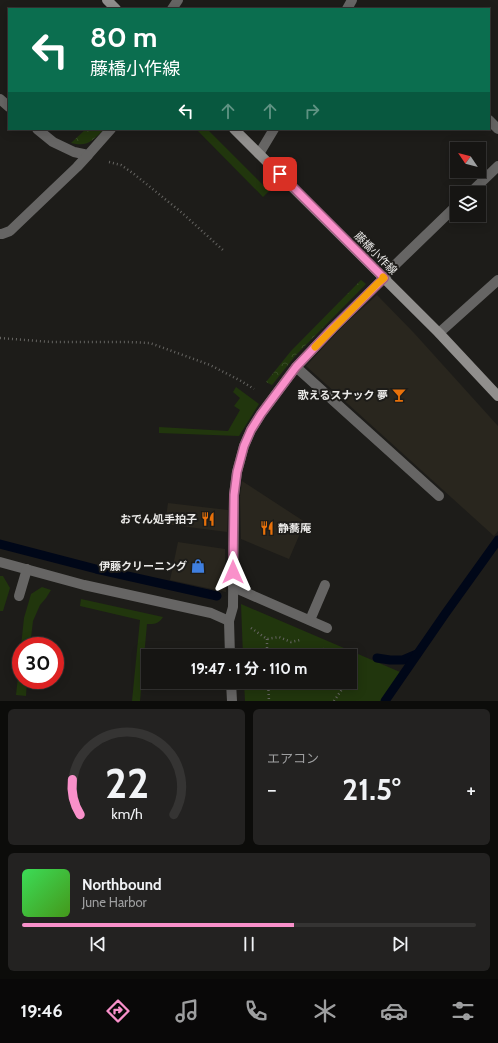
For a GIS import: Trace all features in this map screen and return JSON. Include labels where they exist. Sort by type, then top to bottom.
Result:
[{"type":"main road","points":[[107,0],[115,8]]},
{"type":"main road","name":"藤橋小作線","points":[[235,130],[439,333],[498,396]]},
{"type":"street","points":[[0,99],[8,106]]},
{"type":"street","points":[[490,121],[498,128]]},
{"type":"street","points":[[38,130],[53,142],[74,152],[88,155]]},
{"type":"street","points":[[0,234],[10,231],[77,167],[111,130]]},
{"type":"street","points":[[259,154],[273,130]]},
{"type":"street","points":[[477,186],[498,166]]},
{"type":"street","points":[[230,649],[229,621],[233,607],[234,495],[237,472],[244,446],[251,430],[296,367],[396,264],[450,212]]},
{"type":"street","points":[[439,333],[498,280]]},
{"type":"street","points":[[296,367],[439,496]]},
{"type":"street","points":[[0,562],[84,585],[211,613],[229,621]]},
{"type":"street","points":[[19,596],[27,569]]},
{"type":"street","points":[[310,620],[325,585]]},
{"type":"street","points":[[233,587],[327,628]]},
{"type":"street","points":[[231,689],[232,701]]},
{"type":"path","points":[[88,155],[121,165],[134,174],[180,212],[224,252]]},
{"type":"path","points":[[0,338],[51,342],[150,343],[210,365],[241,381],[272,400]]},
{"type":"path","points":[[267,649],[267,640],[279,637],[291,642],[299,639],[306,642]]},
{"type":"path","points":[[268,689],[269,701]]},
{"type":"path","points":[[334,701],[342,689]]},
{"type":"shaded area","points":[[377,295],[414,333],[498,426],[498,531],[494,536],[306,366],[345,324]]},
{"type":"shaded area","points":[[242,481],[305,522],[289,559],[241,539],[240,496]]},
{"type":"shaded area","points":[[168,503],[228,510],[227,532],[165,524]]},
{"type":"shaded area","points":[[178,542],[225,549],[226,592],[170,580]]},
{"type":"green space","points":[[85,130],[103,130],[89,142],[82,144],[71,143]]},
{"type":"green space","points":[[197,130],[208,130],[269,191],[263,197]]},
{"type":"green space","points":[[361,280],[366,284],[296,355],[272,385],[266,382],[291,351]]},
{"type":"green space","points":[[236,387],[259,404],[239,436],[159,433],[159,427],[228,431],[240,410],[234,406],[240,398],[233,392]]},
{"type":"green space","points":[[0,576],[3,576],[10,588],[3,611],[0,611]]},
{"type":"green space","points":[[42,587],[51,590],[40,605],[33,621],[31,637],[22,637],[24,618],[31,594]]},
{"type":"green space","points":[[81,599],[163,617],[156,623],[147,624],[145,649],[141,649],[140,701],[132,701],[140,620],[80,606]]},
{"type":"green space","points":[[241,604],[346,649],[243,649]]},
{"type":"green space","points":[[357,654],[400,672],[381,701],[245,701],[244,689],[357,689]]},
{"type":"green space","points":[[17,689],[26,689],[26,696],[16,695]]},
{"type":"waterway","points":[[385,701],[498,540]]},
{"type":"waterway","points":[[0,544],[96,569],[217,596]]},
{"type":"waterway","points":[[377,658],[403,660],[417,654]]},
{"type":"slow traffic","points":[[315,347],[384,278],[383,277]]},
{"type":"place","name":"歌えるスナック 夢","points":[[399,395]]},
{"type":"place","name":"おでん処手拍子","points":[[208,519]]},
{"type":"place","name":"静蕎庵","points":[[267,528]]},
{"type":"place","name":"伊藤クリーニング","points":[[198,566]]},
{"type":"route","points":[[233,572],[234,495],[237,472],[244,446],[251,430],[296,367],[384,278],[280,174]]}]
